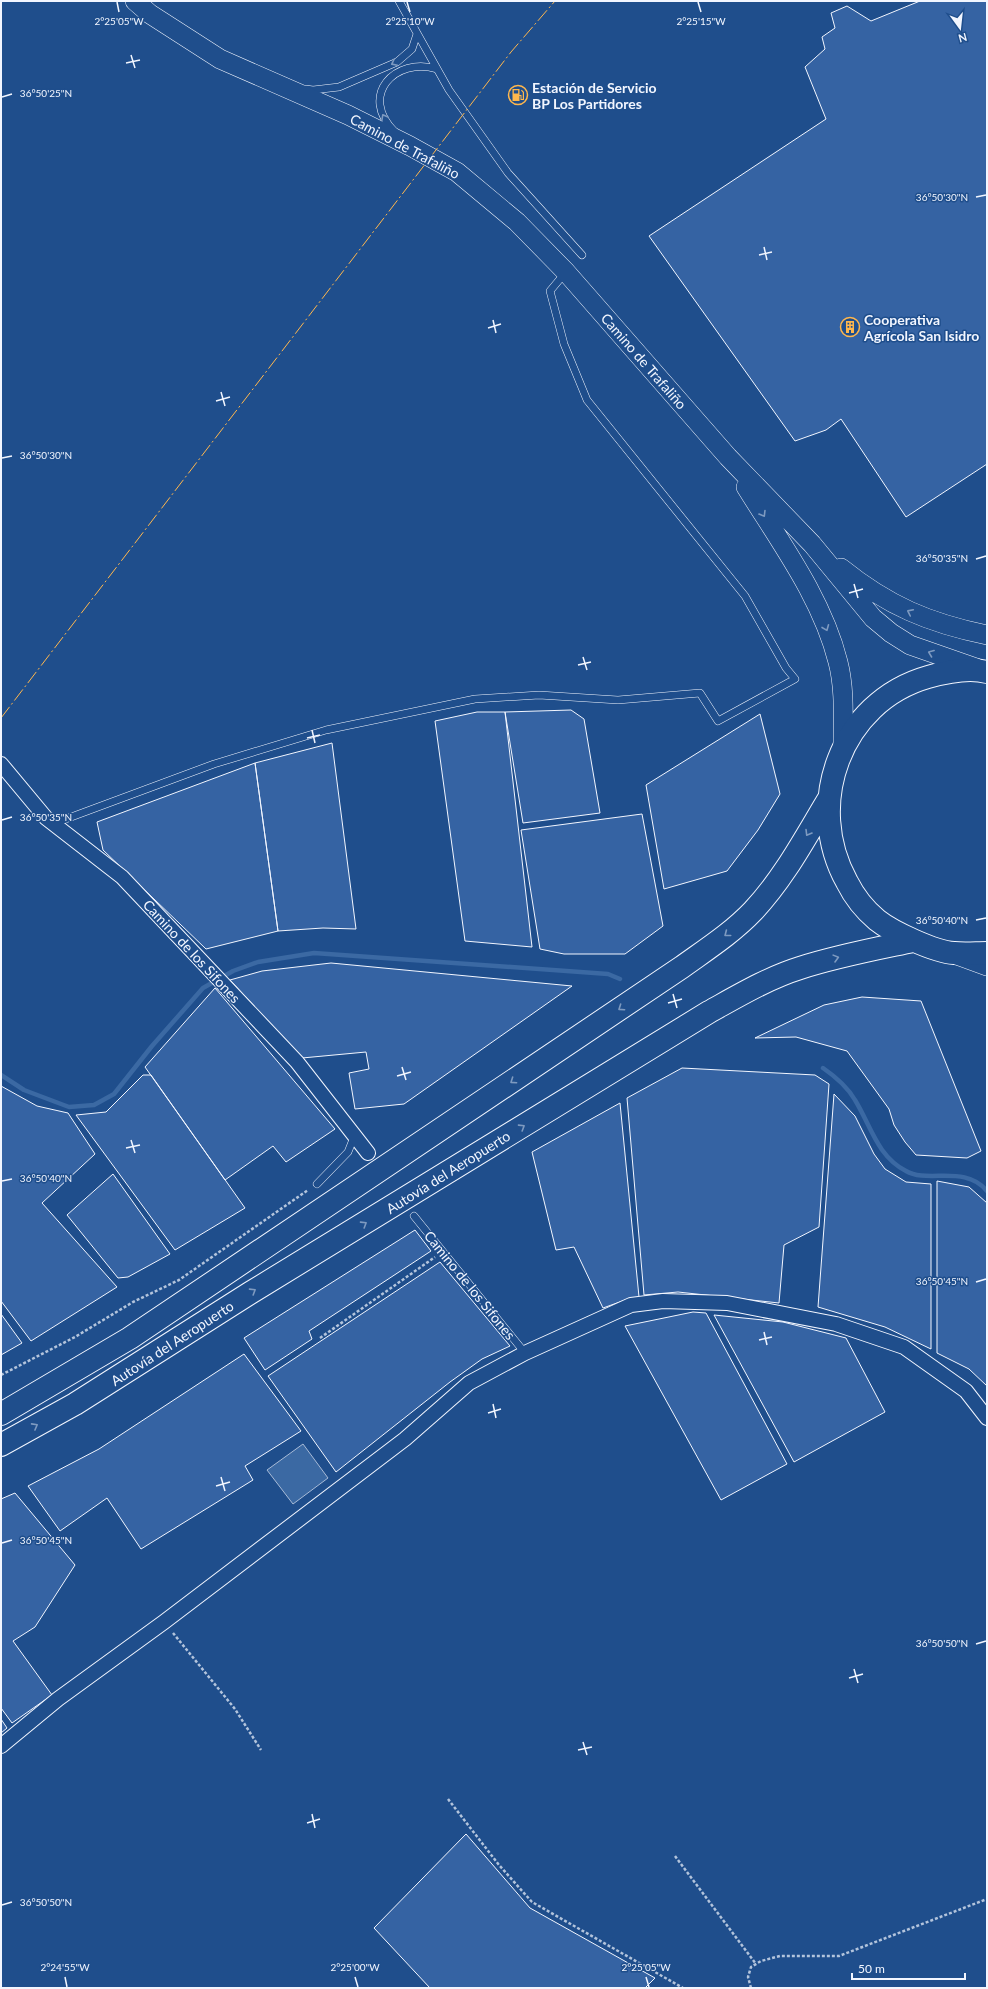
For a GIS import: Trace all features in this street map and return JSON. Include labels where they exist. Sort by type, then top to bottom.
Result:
[{"type":"highway","points":[[984,671],[948,671],[916,681],[886,697],[862,719],[843,746],[833,772],[828,800],[829,834],[838,866],[854,895],[877,920],[913,941],[952,953],[987,952]]},
{"type":"highway","name":"Autovía del Aeropuerto","points":[[1,1414],[130,1338],[675,972],[729,933],[754,910],[784,874],[828,800]]},
{"type":"highway","name":"Autovía del Aeropuerto","points":[[1,1445],[75,1404],[250,1293],[739,995],[799,968],[849,954],[913,941]]},
{"type":"street","name":"Camino de Trafaliño","points":[[135,1],[150,14],[220,59],[348,115],[410,146],[457,172],[517,222],[566,272],[728,457]]},
{"type":"street","points":[[728,457],[812,544],[874,618],[890,633],[910,645],[984,671]]},
{"type":"street","points":[[728,457],[810,592],[826,628],[838,662],[842,692],[843,746]]},
{"type":"street","points":[[812,544],[855,579],[883,598],[913,614],[952,628],[987,635]]},
{"type":"street","name":"Camino de los Sifones","points":[[1,764],[46,818],[55,823],[122,877],[297,1062],[368,1153]]},
{"type":"street","points":[[952,953],[987,966]]},
{"type":"street","points":[[1,1746],[58,1699],[164,1622],[405,1439],[469,1384],[526,1354],[631,1305],[664,1301],[727,1303],[836,1324],[904,1347],[966,1391],[987,1418]]},
{"type":"lane","points":[[398,1],[449,90],[508,173],[582,255]]},
{"type":"lane","points":[[272,82],[313,90],[339,87],[397,62],[412,49],[417,34]]},
{"type":"lane","points":[[410,146],[390,127],[382,116],[378,102],[381,88],[394,75],[412,67],[425,65],[437,69]]},
{"type":"lane","points":[[55,823],[214,764],[326,730],[474,698],[539,695],[618,700],[700,693],[718,721],[795,679],[786,668],[745,596],[587,400],[564,344],[550,291],[566,272]]},
{"type":"lane","points":[[317,1184],[348,1152],[354,1137]]},
{"type":"lane","name":"Camino de los Sifones","points":[[414,1216],[526,1354]]},
{"type":"path","points":[[1,1375],[75,1337],[133,1302],[179,1280],[317,1184]]},
{"type":"path","points":[[320,1338],[442,1252]]},
{"type":"path","points":[[164,1622],[235,1709],[261,1750]]},
{"type":"path","points":[[448,1799],[499,1864],[532,1902],[683,1988]]},
{"type":"path","points":[[675,1856],[756,1964]]},
{"type":"path","points":[[751,1988],[748,1977],[751,1967],[756,1964],[780,1956],[839,1956],[987,1899]]},
{"type":"water","points":[[303,1444],[328,1478],[293,1504],[267,1470]]},
{"type":"building","name":"Cooperativa Agrícola San Isidro","points":[[920,1],[987,1],[987,464],[906,517],[841,419],[826,430],[795,441],[649,236],[826,119],[805,67],[825,49],[822,37],[835,28],[831,13],[847,6],[871,21]]},
{"type":"building","points":[[571,710],[584,719],[600,813],[523,823],[505,712]]},
{"type":"building","points":[[477,712],[505,712],[532,947],[465,941],[435,721]]},
{"type":"building","points":[[760,714],[780,794],[758,830],[727,871],[664,889],[646,785]]},
{"type":"building","points":[[332,743],[356,929],[323,928],[278,931],[255,763]]},
{"type":"building","points":[[255,763],[278,931],[206,949],[103,850],[97,822]]},
{"type":"building","points":[[642,814],[663,926],[625,954],[564,954],[540,949],[521,830]]},
{"type":"building","points":[[331,963],[572,986],[404,1104],[355,1109],[349,1073],[369,1069],[366,1052],[302,1058],[230,980],[262,971]]},
{"type":"building","points":[[215,988],[335,1129],[286,1162],[273,1146],[225,1180],[145,1067]]},
{"type":"building","points":[[862,997],[921,1001],[981,1151],[967,1158],[916,1155],[894,1125],[889,1109],[847,1051],[796,1037],[755,1038],[824,1005]]},
{"type":"building","points":[[682,1068],[815,1075],[829,1084],[819,1227],[784,1245],[779,1303],[678,1292],[644,1295],[627,1098]]},
{"type":"building","points":[[143,1075],[151,1075],[245,1208],[175,1250],[76,1115],[106,1112]]},
{"type":"building","points":[[1,1086],[37,1106],[68,1113],[95,1154],[42,1203],[117,1287],[31,1341],[1,1301]]},
{"type":"building","points":[[834,1094],[855,1116],[874,1154],[885,1169],[906,1182],[931,1184],[931,1349],[885,1327],[818,1307]]},
{"type":"building","points":[[620,1103],[639,1297],[628,1299],[603,1308],[574,1247],[556,1250],[532,1152]]},
{"type":"building","points":[[113,1174],[170,1254],[128,1277],[118,1278],[67,1215]]},
{"type":"building","points":[[937,1181],[969,1187],[987,1203],[987,1386],[969,1369],[937,1353]]},
{"type":"building","points":[[415,1230],[431,1251],[309,1331],[312,1339],[265,1370],[244,1338]]},
{"type":"building","points":[[440,1262],[510,1346],[482,1359],[450,1382],[336,1472],[268,1376]]},
{"type":"building","points":[[693,1312],[706,1313],[787,1464],[721,1500],[625,1326]]},
{"type":"building","points":[[1,1314],[22,1343],[1,1355]]},
{"type":"building","points":[[714,1315],[783,1322],[846,1338],[885,1412],[794,1462]]},
{"type":"building","points":[[244,1354],[301,1431],[245,1466],[253,1480],[141,1549],[107,1498],[60,1531],[28,1486],[99,1449]]},
{"type":"building","points":[[15,1493],[75,1565],[35,1627],[13,1641],[52,1695],[12,1723],[1,1708],[1,1499]]},
{"type":"building","points":[[1,1719],[7,1728],[1,1733]]},
{"type":"building","points":[[466,1834],[530,1908],[655,1978],[645,1988],[430,1988],[374,1928]]},
{"type":"waterway","points":[[1,1075],[24,1090],[69,1107],[94,1105],[114,1094],[152,1046],[203,988],[233,971],[258,962],[314,953],[608,974],[620,979]]},
{"type":"waterway","points":[[823,1068],[845,1086],[861,1110],[881,1149],[896,1165],[906,1171],[925,1176],[958,1176],[968,1178],[978,1183],[987,1191]]},
{"type":"power","points":[[1,718],[511,52],[555,1]]},
{"type":"place","name":"Estación de Servicio BP Los Partidores","points":[[518,95]]},
{"type":"place","name":"Cooperativa Agrícola San Isidro","points":[[850,327]]}]
